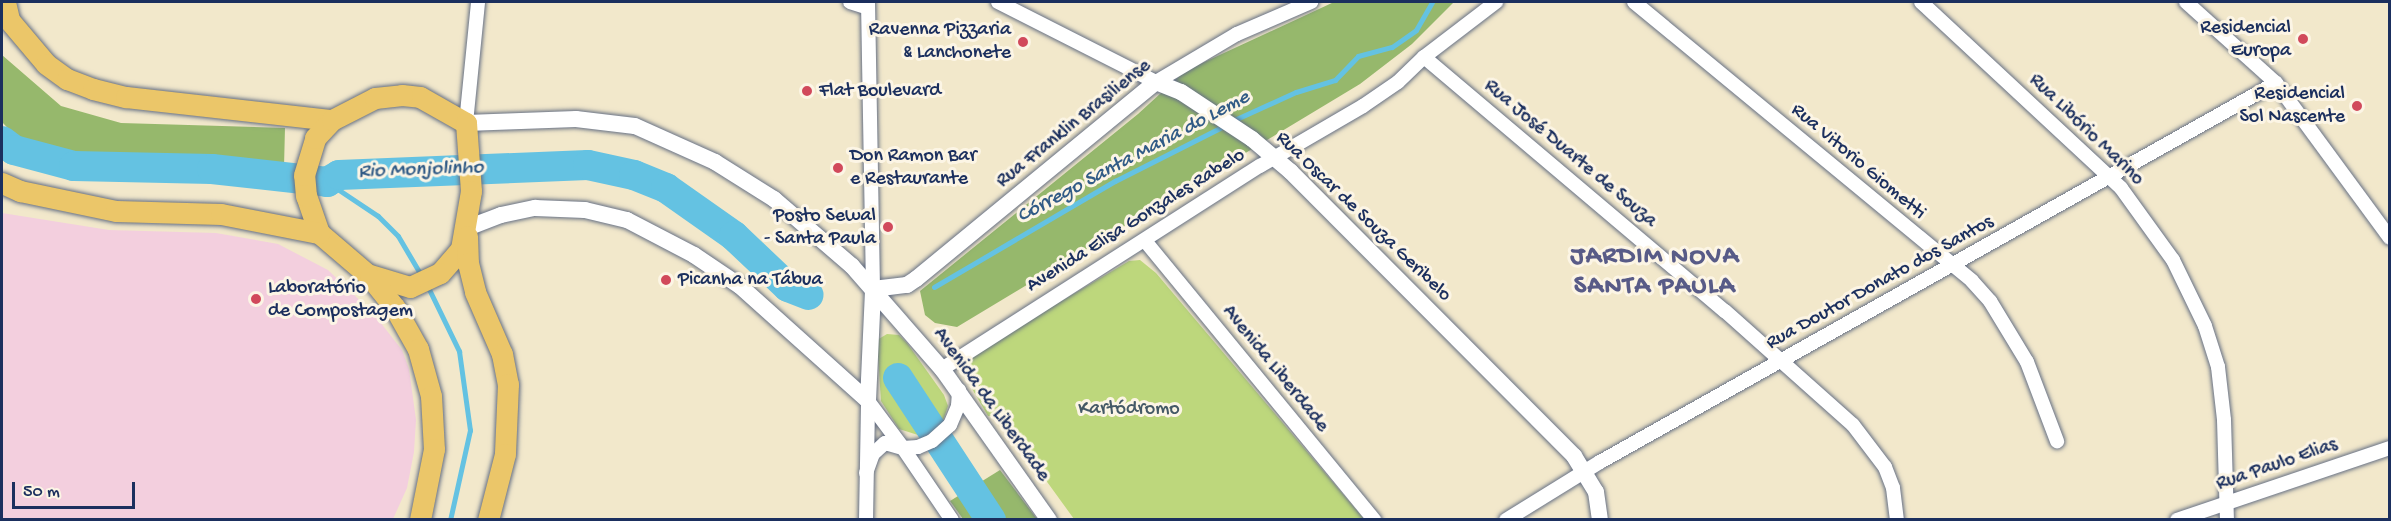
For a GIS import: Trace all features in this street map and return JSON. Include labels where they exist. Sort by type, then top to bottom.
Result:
[{"type":"main road","points":[[5,2],[9,20],[29,47],[60,74],[84,86],[126,97],[332,120]]},
{"type":"main road","points":[[319,233],[306,196],[304,175],[315,138],[332,120],[375,98],[402,95],[420,97],[465,133],[471,191],[467,228],[468,263],[475,292],[502,354],[508,384],[505,454],[488,519]]},
{"type":"main road","points":[[2,183],[20,191],[117,211],[221,214],[319,233],[367,274],[396,308],[418,349],[432,396],[434,449],[420,519]]},
{"type":"main road","points":[[367,274],[410,287],[440,273],[461,249],[467,228]]},
{"type":"street","points":[[465,133],[478,2]]},
{"type":"street","points":[[850,2],[868,5],[873,289],[866,519]]},
{"type":"street","name":"Rua Oscar de Souza Geribelo","points":[[998,2],[1199,104],[1252,139],[1274,158],[1586,471],[1596,492],[1600,519]]},
{"type":"street","name":"Rua Franklin Brasiliense","points":[[873,289],[907,285],[916,279],[1156,82],[1237,34],[1311,2]]},
{"type":"street","name":"Avenida Elisa Gonzales Rabelo","points":[[942,369],[1062,291],[1146,242],[1274,158],[1398,82],[1424,57],[1496,2]]},
{"type":"street","name":"Rua Vitorio Giometti","points":[[1634,2],[1953,265],[1990,301],[2038,384],[2057,441]]},
{"type":"street","name":"Rua Libório Marino","points":[[1922,2],[2109,176],[2133,202],[2173,260],[2212,346],[2221,386],[2227,519]]},
{"type":"street","points":[[2186,2],[2276,83],[2390,238]]},
{"type":"street","name":"Rua José Duarte de Souza","points":[[1424,57],[1783,360],[1874,448],[1893,488],[1897,519]]},
{"type":"street","name":"Rua Doutor Donato dos Santos","points":[[1506,519],[1586,471],[2276,83]]},
{"type":"street","name":"Avenida da Liberdade","points":[[465,133],[576,119],[635,126],[715,162],[774,199],[852,266],[942,369],[959,398],[1049,519]]},
{"type":"street","points":[[467,228],[501,214],[535,208],[585,210],[627,220],[694,255],[740,286],[868,401],[952,519]]},
{"type":"street","name":"Avenida Liberdade","points":[[1146,242],[1374,519]]},
{"type":"street","points":[[866,473],[873,454],[885,443],[903,448],[932,441],[950,425],[959,398]]},
{"type":"street","name":"Rua Paulo Elias","points":[[2177,519],[2390,448]]},
{"type":"shaded area","points":[[2,213],[109,230],[216,233],[278,244],[328,270],[373,313],[402,350],[409,369],[416,420],[414,452],[407,488],[393,519],[2,519]]},
{"type":"green space","points":[[1334,2],[1454,2],[1412,44],[1360,84],[957,327],[935,323],[925,315],[920,291],[1138,114],[1185,71]]},
{"type":"green space","points":[[2,55],[61,106],[121,123],[285,128],[284,167],[150,156],[80,156],[17,138],[2,122]]},
{"type":"green space","name":"Kartódromo","points":[[1140,260],[1156,273],[1364,519],[1074,519],[1000,417],[988,416],[964,375],[964,366],[974,353],[1129,261]]},
{"type":"green space","points":[[887,334],[899,335],[907,343],[944,395],[948,406],[943,421],[927,432],[918,435],[899,429],[881,401],[877,340]]},
{"type":"green space","points":[[1000,470],[1037,519],[963,519],[950,501]]},
{"type":"waterway","name":"Córrego Santa Maria do Leme","points":[[1232,121],[1296,92],[1335,80],[1358,56],[1392,47],[1416,30],[1432,2]]},
{"type":"waterway","name":"Córrego Santa Maria do Leme","points":[[934,287],[1115,181],[1224,126]]},
{"type":"waterway","name":"Rio Monjolinho","points":[[2,141],[14,150],[74,166],[212,169],[327,182],[339,175],[588,165],[634,175],[666,188],[734,236],[788,287],[809,295]]},
{"type":"waterway","points":[[327,182],[378,216],[398,236],[421,275]]},
{"type":"waterway","points":[[426,283],[459,351],[470,430],[450,520]]},
{"type":"waterway","name":"Rio Monjolinho","points":[[898,378],[991,520]]},
{"type":"place","name":"Residencial Europa","points":[[2303,39]]},
{"type":"place","name":"Ravenna Pizzaria & Lanchonete","points":[[1023,42]]},
{"type":"place","name":"Flat Boulevard","points":[[807,91]]},
{"type":"place","name":"Residencial Sol Nascente","points":[[2357,106]]},
{"type":"place","name":"Don Ramon Bar e Restaurante","points":[[838,168]]},
{"type":"place","name":"Posto Sewal - Santa Paula","points":[[888,227]]},
{"type":"place","name":"Picanha na Tábua","points":[[666,280]]},
{"type":"place","name":"Laboratório de Compostagem","points":[[256,299]]},
{"type":"district","name":"JARDIM NOVA SANTA PAULA","points":[[1655,273]]}]
